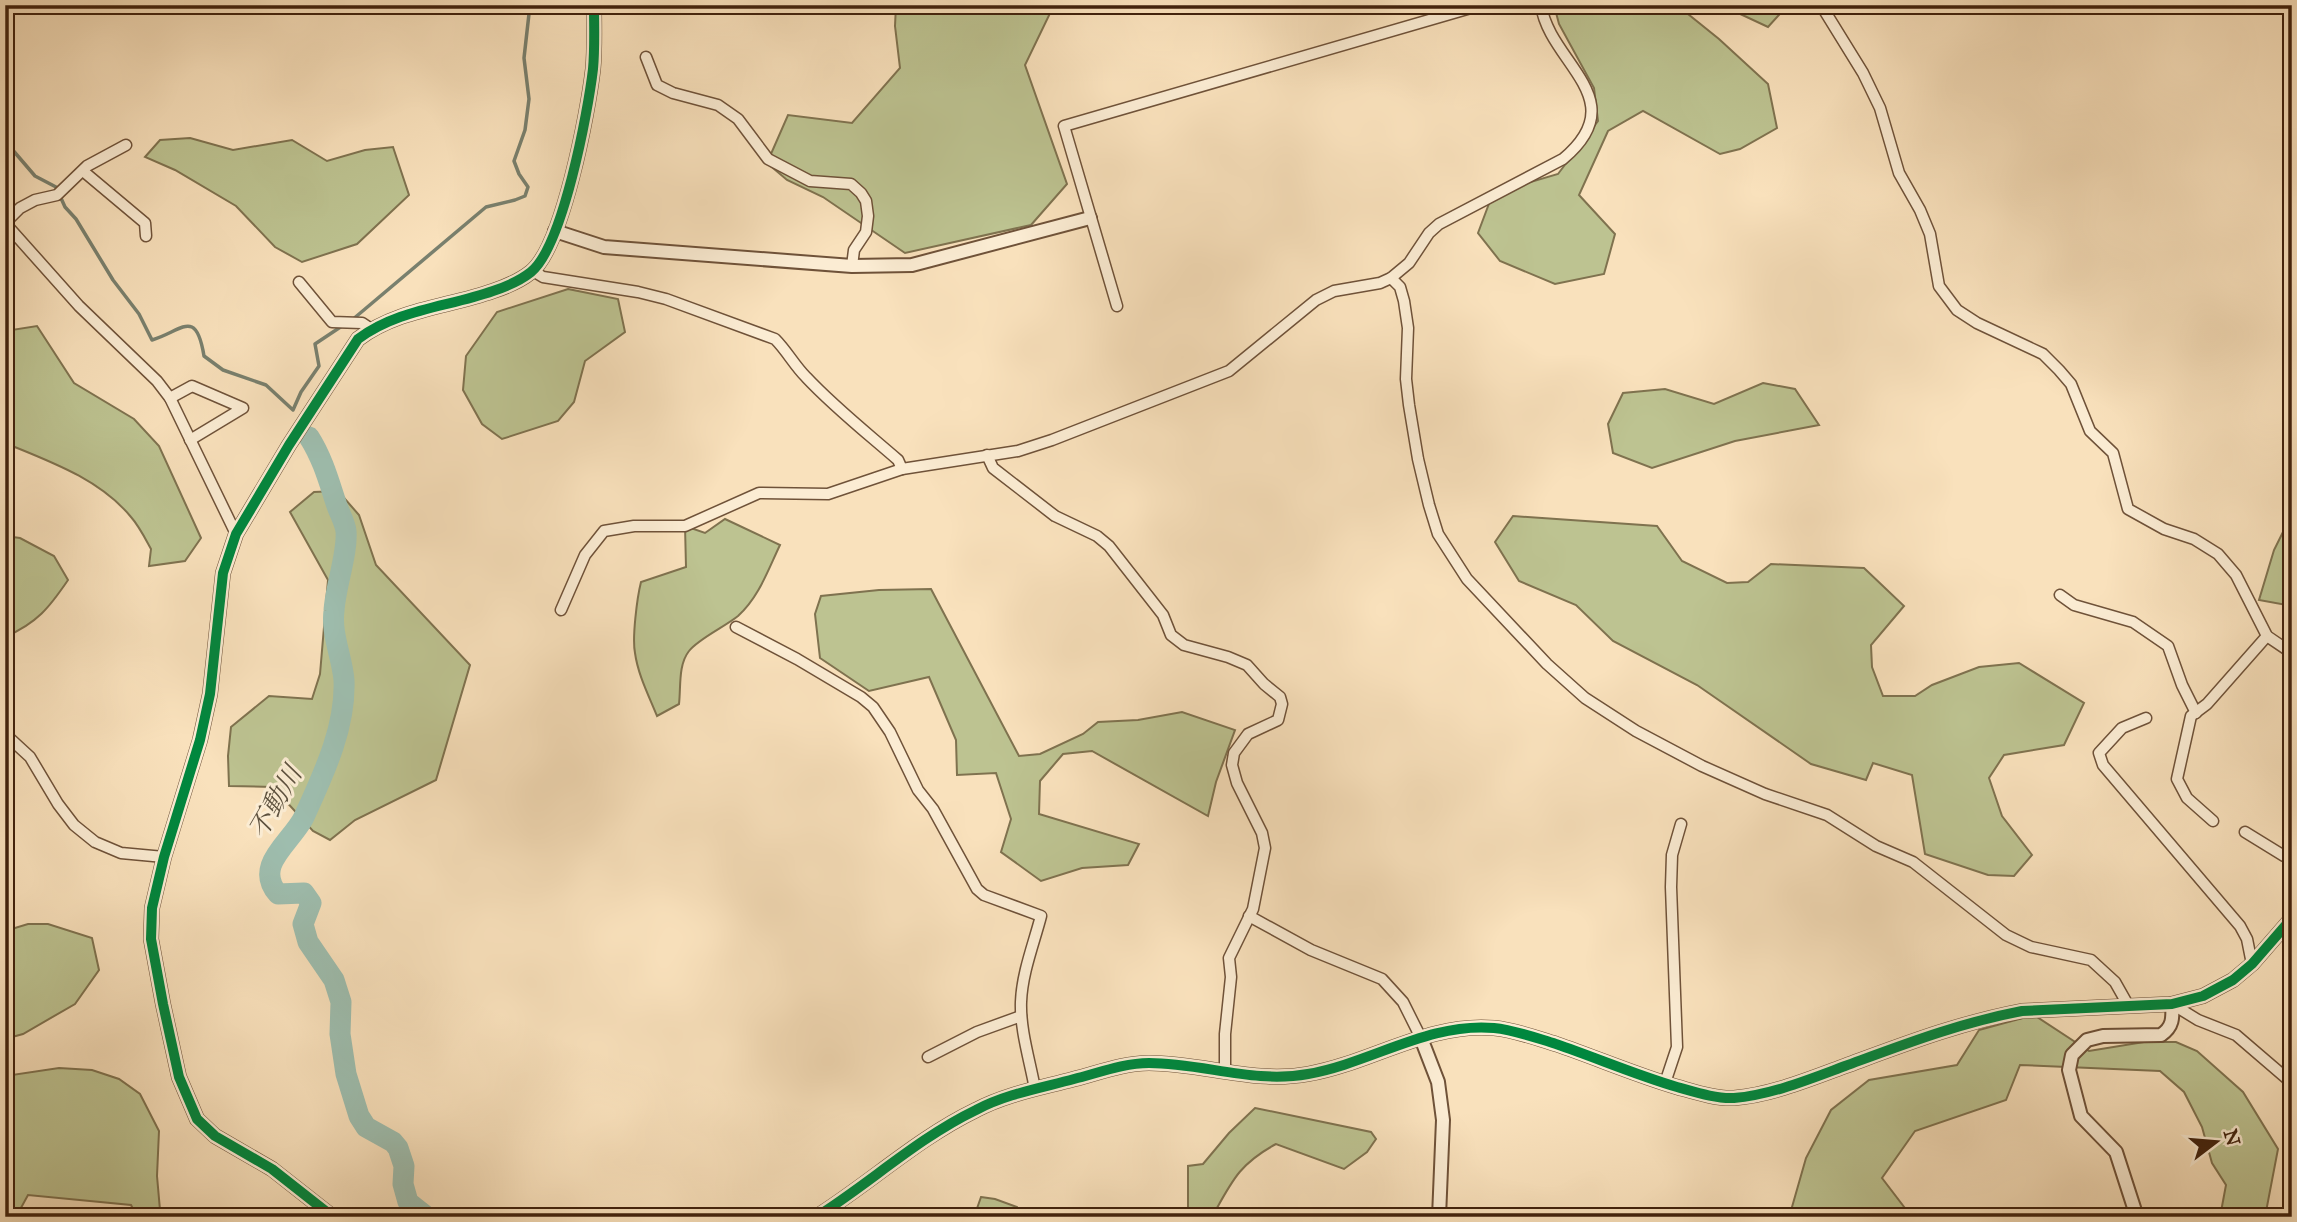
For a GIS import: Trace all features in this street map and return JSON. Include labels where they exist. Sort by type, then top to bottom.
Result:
[{"type":"street","points":[[334,1217],[272,1169],[215,1136],[197,1119],[179,1077],[151,939],[152,908],[164,857],[200,740],[210,694],[223,573],[236,534],[358,339],[394,318],[496,290],[533,271],[555,231],[584,131],[593,67],[594,5]]},
{"type":"street","points":[[561,610],[585,555],[604,531],[634,526],[685,526],[759,494],[828,494],[902,469],[1018,451],[1229,371],[1316,300],[1334,291],[1380,283],[1391,278],[1409,263],[1429,233],[1439,224],[1563,159],[1579,146],[1587,134],[1591,120],[1591,102],[1583,79],[1547,27],[1541,5]]},
{"type":"street","points":[[1821,5],[1863,73],[1880,108],[1899,173],[1930,234],[1939,286],[1957,310],[1977,323],[2043,354],[2059,370],[2071,384],[2090,431],[2113,453],[2128,509],[2164,529],[2194,539],[2218,554],[2236,575],[2267,636],[2292,653]]},
{"type":"street","points":[[1117,306],[1064,126],[1475,6]]},
{"type":"street","points":[[646,57],[657,85],[673,93],[718,105],[738,120],[768,159],[810,181],[850,184],[861,193],[866,201],[868,216],[866,232],[854,250],[852,266]]},
{"type":"street","points":[[126,145],[87,166],[57,195],[28,203],[5,223],[79,306],[157,381],[170,398],[236,534]]},
{"type":"street","points":[[83,171],[145,223],[146,236]]},
{"type":"street","points":[[555,231],[604,247],[852,266],[912,265],[1090,218]]},
{"type":"street","points":[[533,271],[542,277],[666,299],[775,340],[787,351],[812,384],[898,460],[902,469]]},
{"type":"street","points":[[1391,278],[1400,287],[1404,301],[1408,328],[1406,379],[1409,405],[1418,459],[1438,534],[1467,579],[1547,664],[1585,698],[1636,731],[1702,766],[1765,794],[1827,815],[1876,846],[1913,862],[2006,935],[2031,947],[2091,960],[2115,982],[2128,1005]]},
{"type":"street","points":[[299,282],[332,322],[362,323],[371,329]]},
{"type":"street","points":[[170,398],[192,386],[243,408],[190,440]]},
{"type":"street","points":[[987,455],[993,468],[1055,516],[1097,536],[1109,546],[1163,615],[1171,635],[1184,645],[1228,657],[1247,666],[1280,697],[1282,705],[1278,720],[1248,734],[1234,753],[1232,765],[1237,783],[1262,833],[1265,848],[1249,916],[1229,958],[1231,977],[1225,1034],[1225,1072]]},
{"type":"street","points":[[2060,595],[2074,604],[2133,622],[2168,646],[2196,713]]},
{"type":"street","points":[[736,626],[797,659],[873,707],[890,732],[918,790],[933,809],[977,889],[984,895],[1041,916],[1023,987],[1021,1017],[1035,1089]]},
{"type":"street","points":[[2213,821],[2188,798],[2177,779],[2190,716],[2207,704],[2267,636]]},
{"type":"street","points":[[2146,718],[2122,728],[2099,752],[2103,765],[2240,926],[2247,939],[2252,964]]},
{"type":"street","points":[[5,734],[30,757],[74,825],[95,842],[121,853],[164,857]]},
{"type":"street","points":[[1665,1083],[1677,1046],[1671,887],[1672,855],[1681,824]]},
{"type":"street","points":[[2245,832],[2284,856],[2292,853]]},
{"type":"street","points":[[1249,916],[1311,950],[1382,979],[1403,1002],[1438,1082],[1443,1120],[1439,1217]]},
{"type":"street","points":[[816,1217],[936,1132],[977,1109],[1035,1089],[1146,1063],[1277,1077],[1309,1074],[1443,1031],[1493,1028],[1531,1036],[1699,1093],[1731,1098],[1761,1093],[1817,1076],[1960,1024],[2022,1011],[2172,1004],[2203,996],[2233,980],[2252,964],[2292,918]]},
{"type":"street","points":[[2172,1004],[2198,1020],[2236,1035],[2292,1083]]},
{"type":"street","points":[[2137,1217],[2116,1152],[2081,1116],[2069,1070],[2072,1055],[2087,1040],[2102,1036],[2161,1035],[2168,1030],[2173,1020],[2172,1004]]},
{"type":"street","points":[[928,1057],[977,1032],[1021,1017]]},
{"type":"green space","points":[[896,5],[1054,5],[1025,65],[1067,184],[1031,225],[905,253],[823,197],[787,180],[767,163],[788,115],[852,123],[900,68],[895,26]]},
{"type":"green space","points":[[1554,5],[1700,5],[1688,14],[1768,84],[1777,128],[1740,149],[1720,154],[1643,111],[1608,131],[1579,195],[1615,234],[1604,274],[1555,284],[1500,261],[1478,233],[1493,193],[1558,174],[1598,121],[1594,88],[1559,24]]},
{"type":"green space","points":[[1721,5],[1788,5],[1768,27]]},
{"type":"green space","points":[[190,138],[233,150],[292,140],[327,161],[365,150],[393,147],[409,195],[357,244],[302,262],[275,247],[236,206],[175,170],[145,157],[160,140]]},
{"type":"green space","points":[[568,289],[618,299],[625,332],[585,361],[574,402],[558,421],[502,439],[482,424],[463,390],[466,356],[497,312]]},
{"type":"green space","points":[[37,326],[74,383],[134,419],[159,446],[201,538],[185,561],[149,566],[151,549],[137,524],[104,492],[73,472],[5,443],[5,331]]},
{"type":"green space","points":[[1763,383],[1795,389],[1819,425],[1735,441],[1652,468],[1613,453],[1608,424],[1623,393],[1665,389],[1714,404]]},
{"type":"green space","points":[[338,491],[359,515],[376,565],[470,665],[436,780],[355,820],[330,840],[313,831],[273,787],[229,786],[228,756],[231,727],[269,696],[312,699],[320,674],[328,580],[290,512],[314,492]]},
{"type":"green space","points":[[1513,516],[1657,526],[1682,561],[1727,583],[1748,582],[1771,564],[1864,568],[1904,606],[1871,645],[1872,667],[1883,696],[1915,696],[1932,685],[1979,667],[2019,663],[2084,703],[2064,745],[2004,755],[1989,778],[2002,816],[2032,855],[2014,876],[1988,875],[1925,854],[1912,775],[1873,763],[1866,780],[1811,764],[1697,685],[1613,641],[1576,605],[1519,581],[1495,542]]},
{"type":"green space","points":[[725,519],[780,545],[762,583],[745,609],[689,651],[682,669],[679,704],[657,716],[641,677],[635,653],[635,618],[641,582],[686,567],[685,526],[705,533]]},
{"type":"green space","points":[[2292,523],[2292,606],[2259,600],[2274,550],[2287,524]]},
{"type":"green space","points":[[5,536],[20,538],[54,556],[68,580],[41,614],[5,637]]},
{"type":"green space","points":[[931,589],[1019,756],[1040,754],[1083,734],[1098,722],[1138,720],[1182,712],[1235,730],[1216,782],[1208,816],[1092,751],[1063,754],[1040,781],[1039,814],[1139,844],[1128,865],[1082,868],[1041,881],[1001,852],[1011,819],[996,773],[957,775],[956,740],[929,677],[869,691],[820,658],[815,614],[821,596],[879,590]]},
{"type":"green space","points":[[28,924],[48,924],[92,938],[99,970],[75,1004],[23,1034],[5,1039],[5,931]]},
{"type":"green space","points":[[2034,1015],[2089,1051],[2144,1042],[2176,1042],[2197,1051],[2243,1092],[2278,1149],[2265,1217],[2220,1217],[2226,1185],[2212,1163],[2202,1127],[2184,1092],[2160,1071],[2020,1065],[2006,1100],[1915,1131],[1882,1178],[1908,1212],[2011,1217],[1800,1217],[1792,1207],[1806,1158],[1831,1110],[1869,1080],[1957,1065],[1979,1030]]},
{"type":"green space","points":[[59,1068],[92,1070],[119,1079],[140,1094],[159,1131],[157,1176],[160,1210],[164,1217],[137,1217],[131,1205],[28,1195],[16,1217],[5,1217],[5,1076]]},
{"type":"green space","points":[[1255,1108],[1371,1132],[1376,1139],[1367,1152],[1344,1169],[1276,1144],[1245,1166],[1225,1193],[1212,1217],[1186,1217],[1188,1166],[1203,1164]]},
{"type":"green space","points":[[981,1197],[1017,1207],[1020,1217],[974,1217]]},
{"type":"waterway","points":[[352,320],[486,207],[525,196],[528,187],[514,161],[525,130],[529,99],[524,58],[530,5]]},
{"type":"waterway","points":[[5,141],[35,176],[56,187],[65,207],[76,219],[113,280],[139,314],[152,340],[186,326],[192,327],[201,341],[204,356],[223,370],[266,385],[293,410],[301,392],[319,366],[315,344],[342,326]]},
{"type":"waterway","name":"不動川","points":[[309,437],[322,462],[346,531],[333,620],[344,680],[344,698],[332,751],[319,785],[304,817],[272,864],[271,883],[278,894],[304,893],[311,903],[303,924],[308,942],[334,980],[341,1002],[340,1034],[346,1074],[359,1116],[366,1127],[393,1142],[398,1148],[404,1166],[403,1184],[408,1202],[427,1217]]},
{"type":"cycle path","points":[[333,1217],[272,1169],[215,1136],[197,1119],[179,1077],[151,939],[152,908],[164,857],[200,740],[210,694],[223,573],[236,534],[289,445],[358,339],[373,329],[406,315],[508,285],[531,272],[543,258],[563,208],[580,145],[593,69],[594,5]]},
{"type":"cycle path","points":[[816,1217],[914,1147],[987,1104],[1121,1066],[1149,1063],[1248,1075],[1308,1074],[1446,1031],[1494,1028],[1518,1032],[1556,1044],[1698,1093],[1734,1098],[1790,1086],[1932,1035],[1999,1016],[2022,1011],[2172,1004],[2203,996],[2233,980],[2252,964],[2292,918]]}]
